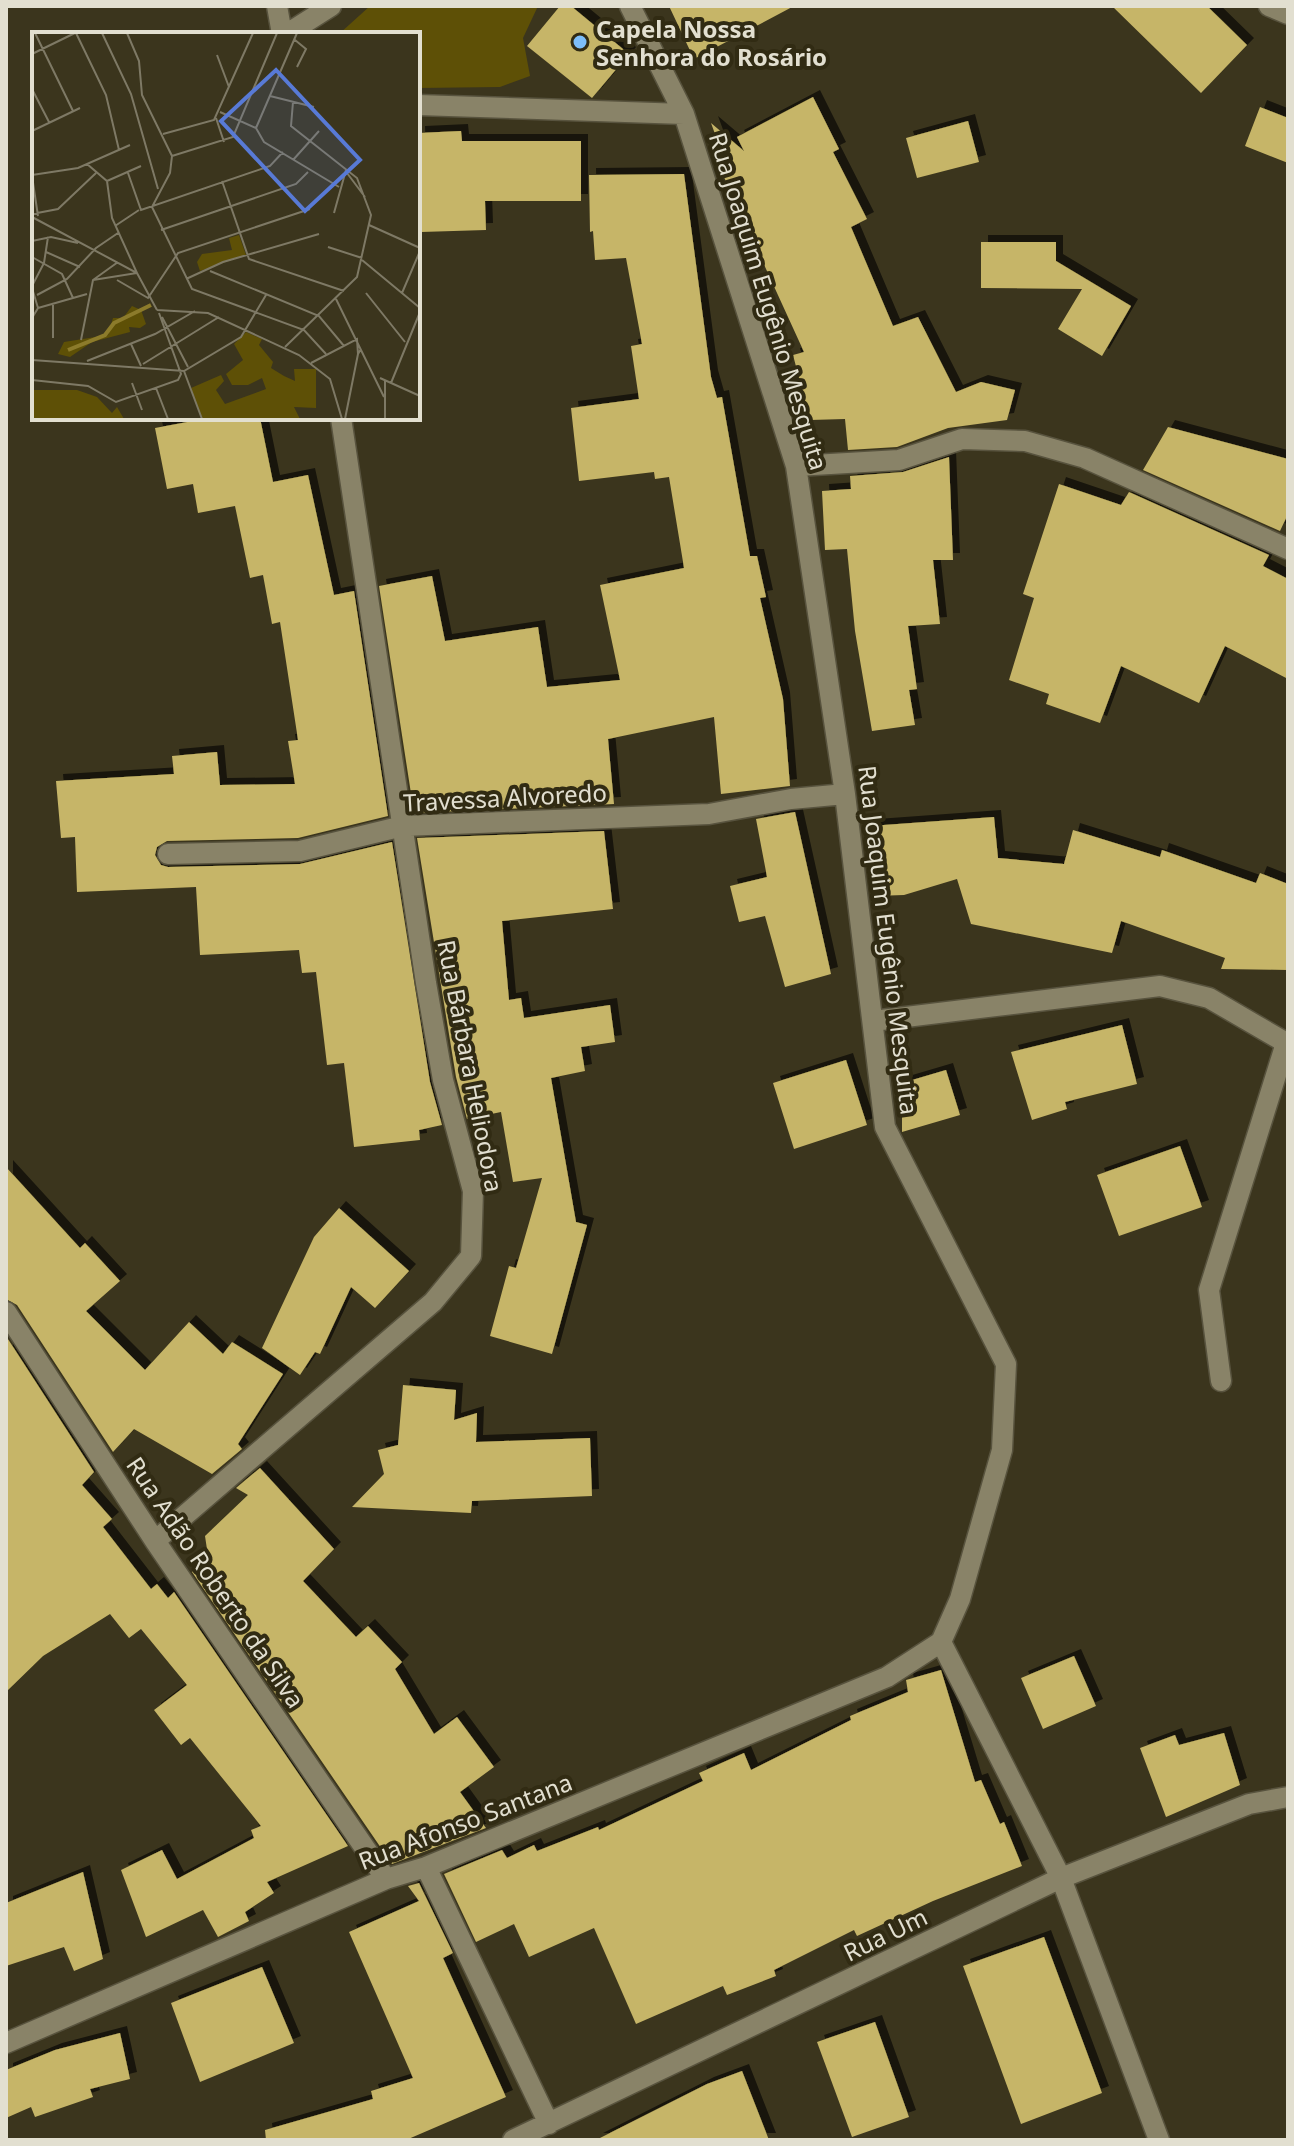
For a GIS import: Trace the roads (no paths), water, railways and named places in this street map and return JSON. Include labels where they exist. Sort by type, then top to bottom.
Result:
[{"type":"street","points":[[284,20],[331,6]]},
{"type":"street","name":"Rua Joaquim Eugênio Mesquita","points":[[630,6],[684,114],[796,466],[845,794],[885,1127],[1006,1364],[1002,1450],[960,1599],[941,1642]]},
{"type":"street","points":[[1269,6],[1288,14]]},
{"type":"street","name":"Rua Joaquim Eugênio Mesquita","points":[[420,105],[684,114]]},
{"type":"street","name":"Rua Bárbara Heliodora","points":[[155,1541],[433,1302],[471,1256],[473,1191],[455,1115],[443,1080],[341,420]]},
{"type":"street","points":[[796,466],[899,460],[962,439],[1025,441],[1085,458],[1288,549]]},
{"type":"street","name":"Travessa Alvoredo","points":[[168,854],[300,851],[403,826],[709,814],[791,799],[845,794]]},
{"type":"street","points":[[873,1021],[1160,986],[1209,998],[1287,1044],[1209,1290],[1221,1381]]},
{"type":"street","name":"Rua Adão Roberto da Silva","points":[[6,1312],[155,1541],[386,1879]]},
{"type":"street","points":[[941,1642],[1061,1878],[1159,2140]]},
{"type":"street","name":"Rua Afonso Santana","points":[[6,2043],[386,1879],[426,1867],[887,1677],[941,1642]]},
{"type":"street","name":"Rua Um","points":[[513,2140],[1061,1878],[1249,1804],[1288,1797]]},
{"type":"street","points":[[426,1867],[549,2124]]},
{"type":"place","name":"Capela Nossa Senhora do Rosário","points":[[580,42]]}]
